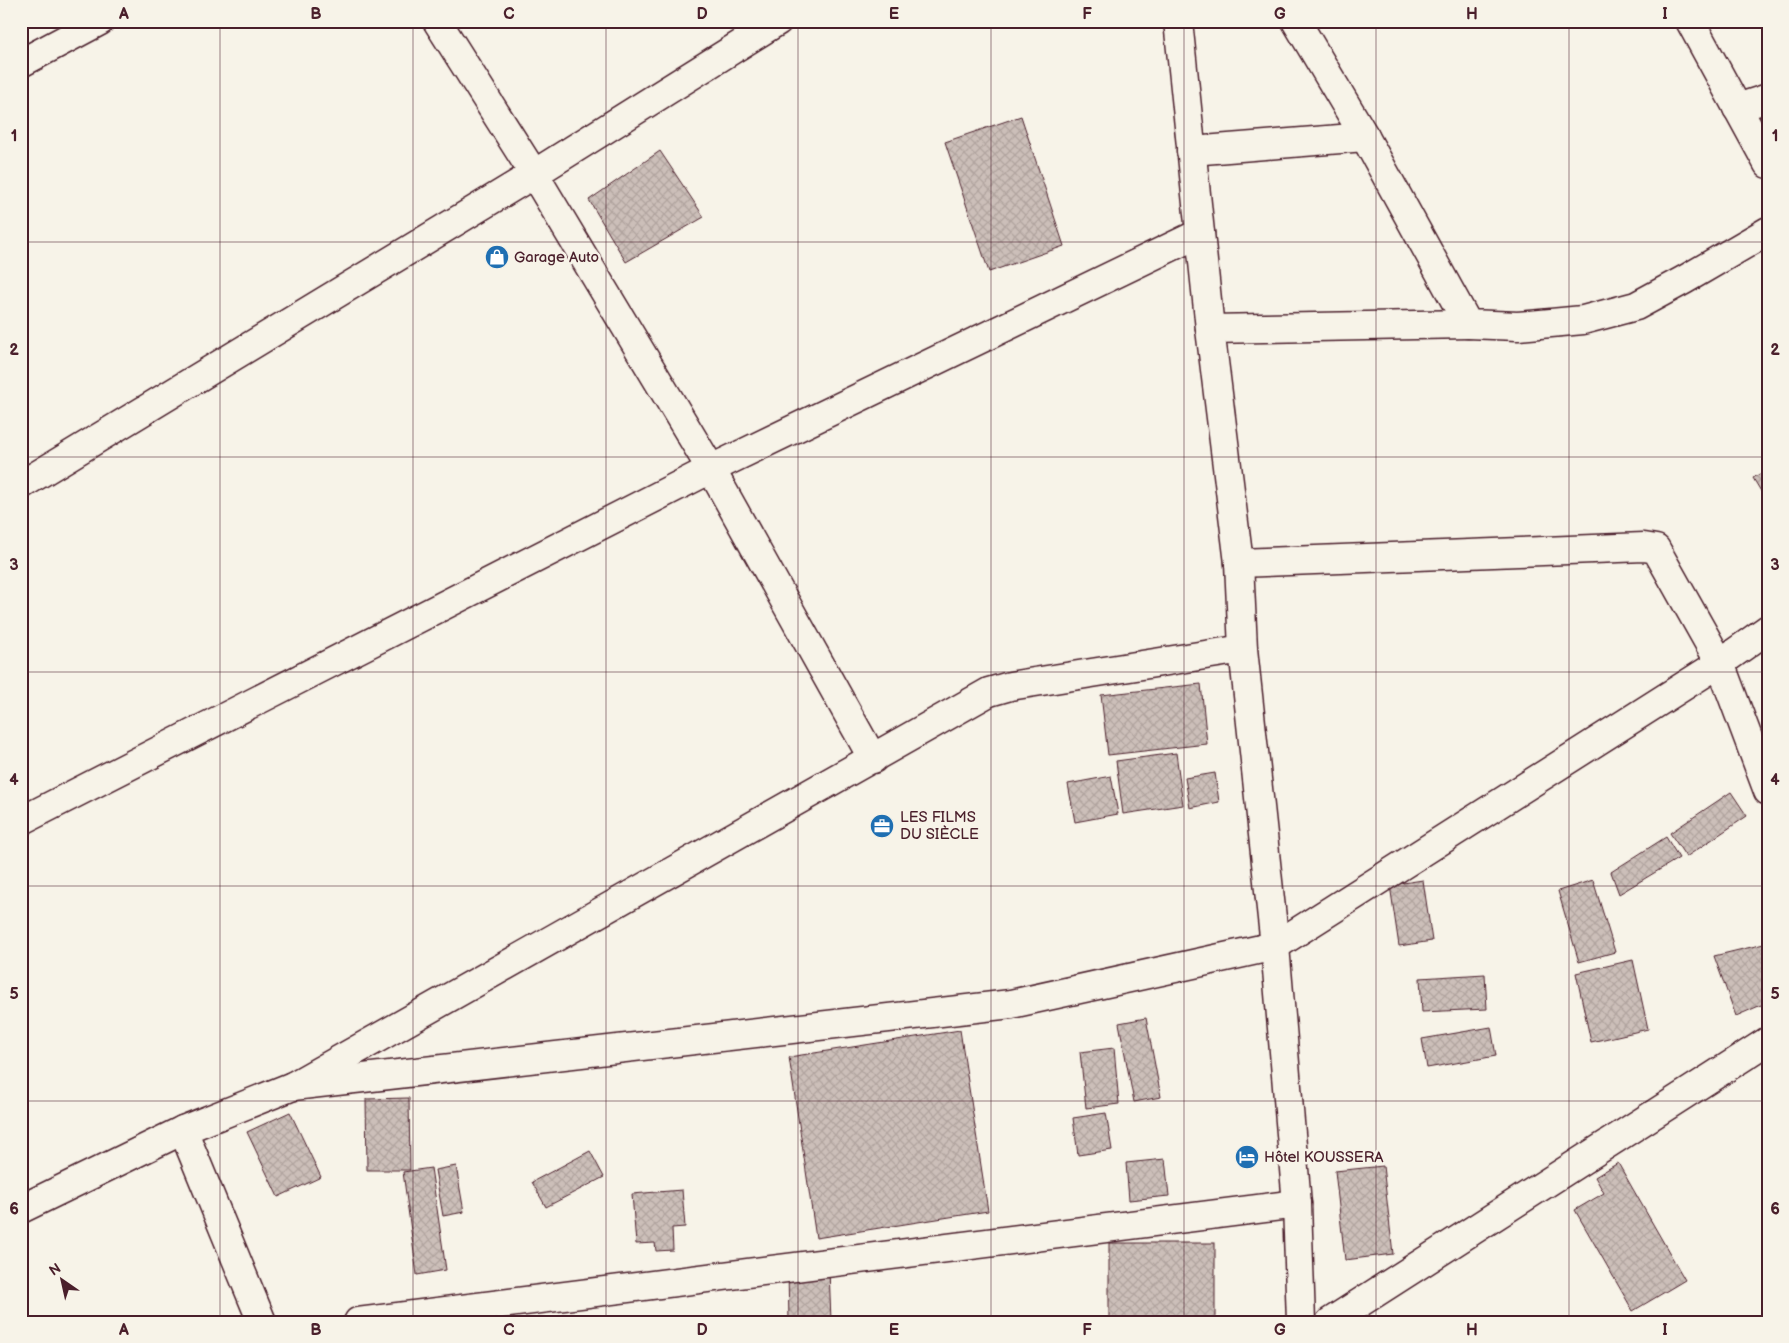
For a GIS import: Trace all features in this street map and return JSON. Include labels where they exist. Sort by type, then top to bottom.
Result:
[{"type":"street","points":[[21,63],[100,21]]},
{"type":"street","points":[[437,21],[534,174],[711,469],[873,759]]},
{"type":"street","points":[[21,485],[534,174],[778,21]]},
{"type":"street","points":[[1178,21],[1210,329],[1239,563],[1244,649],[1275,946],[1297,1204],[1301,1322]]},
{"type":"street","points":[[1296,21],[1365,137],[1468,324]]},
{"type":"street","points":[[1690,21],[1768,164]]},
{"type":"street","points":[[1737,108],[1768,98]]},
{"type":"street","points":[[1191,151],[1365,137]]},
{"type":"street","points":[[1210,329],[1468,324],[1518,326],[1584,320],[1636,306],[1768,231]]},
{"type":"street","points":[[21,821],[711,469],[1200,233]]},
{"type":"street","points":[[1239,563],[1644,547],[1656,549],[1720,662],[1768,791]]},
{"type":"street","points":[[293,1086],[1011,1004],[1275,946],[1720,662],[1768,629]]},
{"type":"street","points":[[21,1209],[183,1130],[293,1086],[989,692],[1010,686],[1244,649]]},
{"type":"street","points":[[1330,1322],[1768,1041]]},
{"type":"street","points":[[183,1130],[262,1322]]},
{"type":"street","points":[[358,1322],[1297,1204]]},
{"type":"building","points":[[1021,116],[1064,246],[989,272],[945,142]]},
{"type":"building","points":[[660,151],[704,217],[626,262],[589,200]]},
{"type":"building","points":[[1768,469],[1768,503],[1753,478]]},
{"type":"building","points":[[1201,684],[1207,744],[1108,755],[1101,695]]},
{"type":"building","points":[[1176,753],[1183,805],[1123,814],[1116,761]]},
{"type":"building","points":[[1215,773],[1219,802],[1190,808],[1185,778]]},
{"type":"building","points":[[1111,776],[1118,814],[1075,822],[1068,784]]},
{"type":"building","points":[[1731,792],[1747,816],[1686,857],[1670,833]]},
{"type":"building","points":[[1666,837],[1679,858],[1619,894],[1611,872]]},
{"type":"building","points":[[1423,880],[1432,941],[1399,946],[1390,885]]},
{"type":"building","points":[[1593,880],[1615,952],[1579,962],[1558,891]]},
{"type":"building","points":[[1768,943],[1768,1002],[1736,1016],[1714,956]]},
{"type":"building","points":[[1633,960],[1648,1029],[1591,1042],[1576,973]]},
{"type":"building","points":[[1485,974],[1487,1009],[1422,1012],[1420,978]]},
{"type":"building","points":[[1146,1018],[1161,1097],[1134,1102],[1119,1023]]},
{"type":"building","points":[[1491,1027],[1496,1056],[1427,1068],[1422,1039]]},
{"type":"building","points":[[960,1030],[988,1211],[816,1238],[789,1057]]},
{"type":"building","points":[[1114,1048],[1119,1104],[1086,1108],[1080,1052]]},
{"type":"building","points":[[409,1098],[410,1170],[367,1170],[366,1099]]},
{"type":"building","points":[[290,1112],[321,1177],[278,1197],[247,1132]]},
{"type":"building","points":[[1106,1113],[1112,1150],[1078,1155],[1073,1118]]},
{"type":"building","points":[[590,1151],[604,1177],[546,1207],[532,1182]]},
{"type":"building","points":[[1165,1159],[1169,1196],[1129,1200],[1126,1163]]},
{"type":"building","points":[[1618,1163],[1685,1280],[1633,1311],[1575,1210],[1604,1193],[1595,1177]]},
{"type":"building","points":[[456,1166],[464,1212],[443,1216],[435,1170]]},
{"type":"building","points":[[1383,1166],[1393,1254],[1345,1260],[1335,1171]]},
{"type":"building","points":[[431,1168],[446,1270],[417,1275],[403,1172]]},
{"type":"building","points":[[682,1190],[685,1227],[672,1228],[673,1250],[656,1251],[655,1243],[636,1244],[632,1194]]},
{"type":"building","points":[[1109,1243],[1215,1243],[1215,1322],[1109,1322]]},
{"type":"building","points":[[829,1269],[831,1321],[789,1322],[788,1271]]},
{"type":"building","points":[[491,1310],[515,1313],[513,1322],[490,1322]]},
{"type":"place","name":"Garage Auto","points":[[497,257]]},
{"type":"place","name":"LES FILMS DU SIÈCLE","points":[[882,826]]},
{"type":"place","name":"Hôtel KOUSSERA","points":[[1247,1157]]}]
